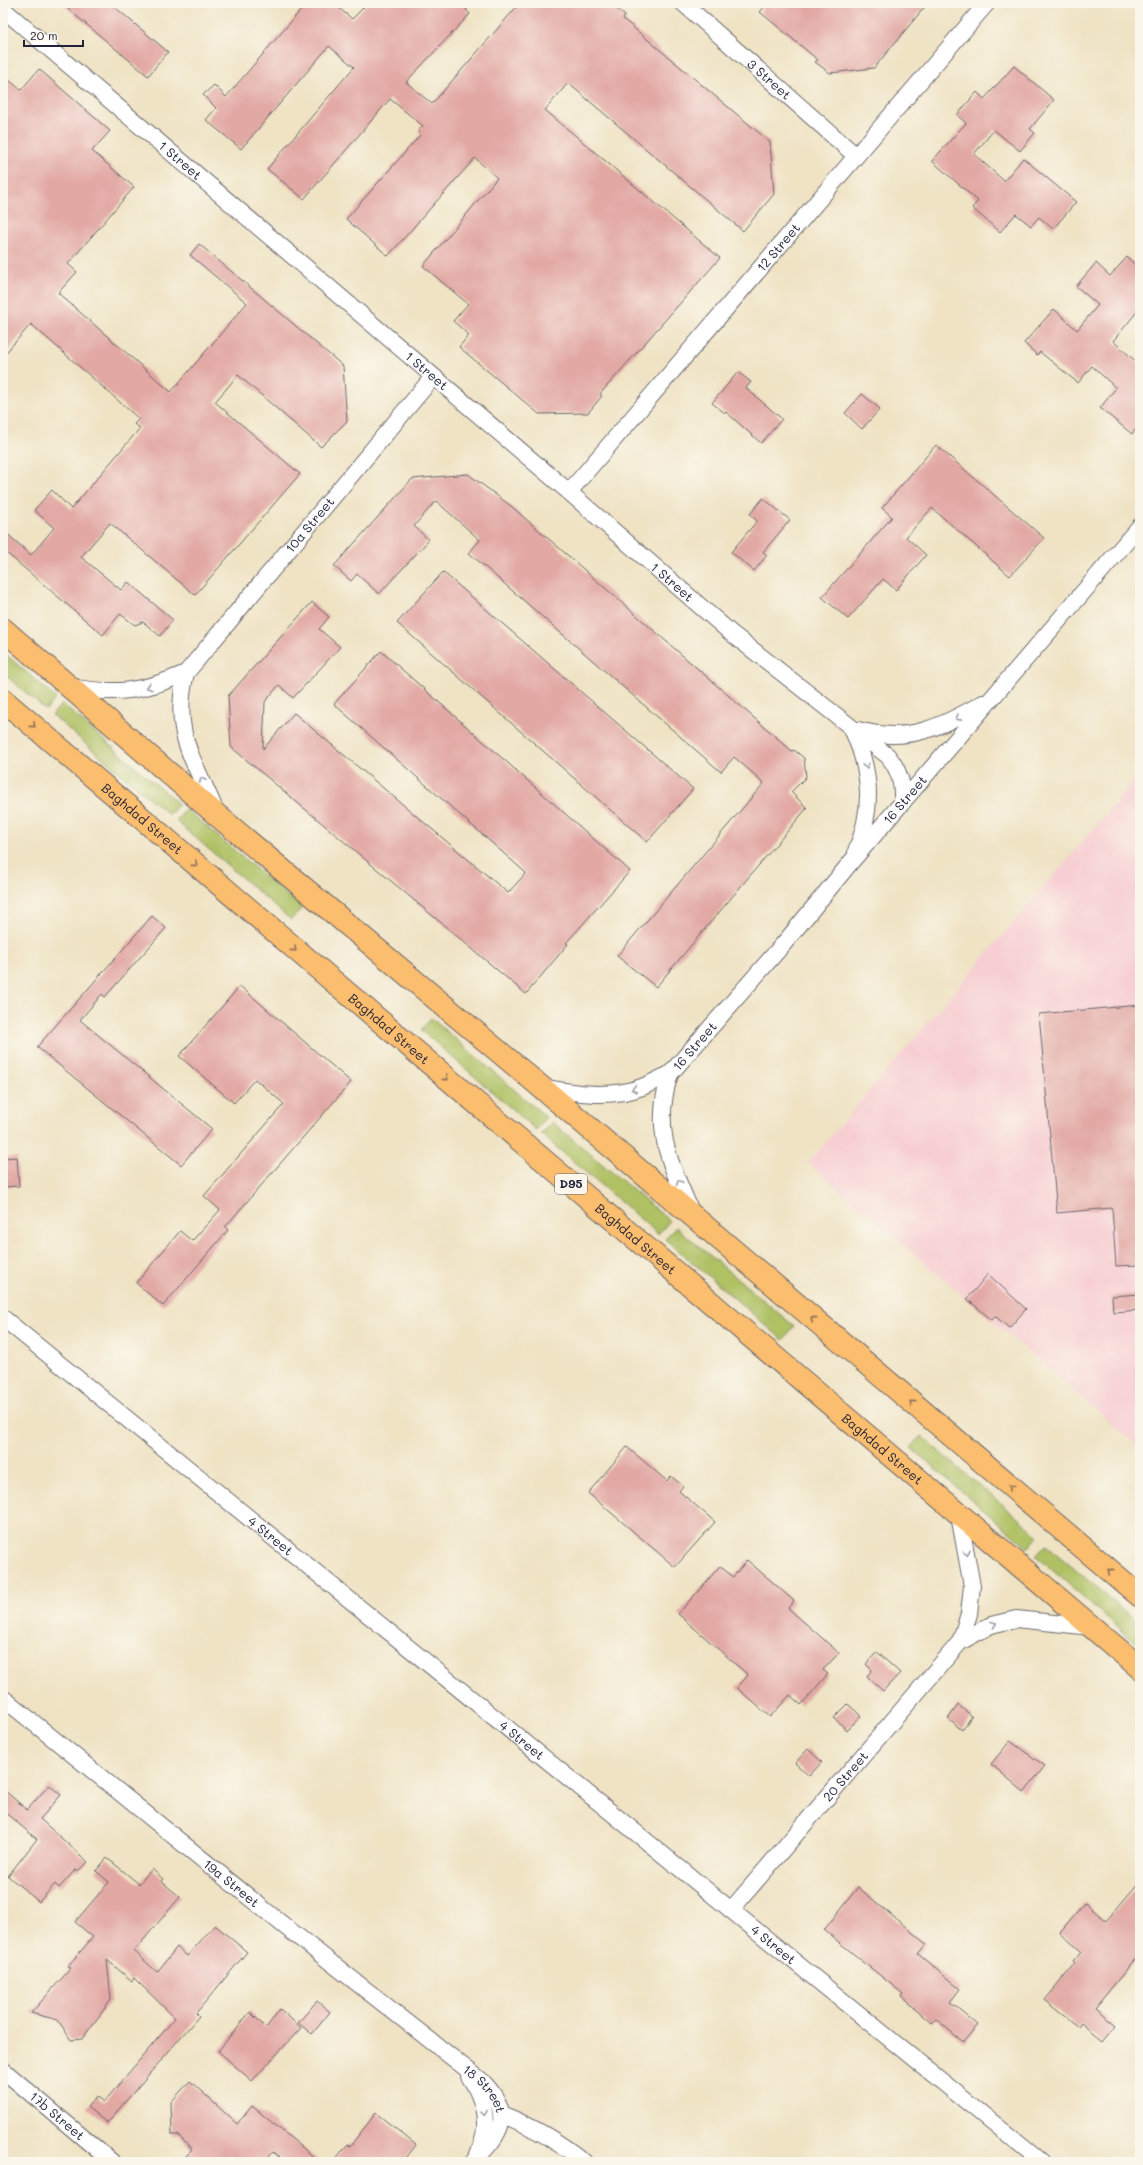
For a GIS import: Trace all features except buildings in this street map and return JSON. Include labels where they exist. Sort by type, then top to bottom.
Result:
[{"type":"main road","points":[[3,629],[218,816],[541,1087],[1140,1596]]},
{"type":"main road","name":"Baghdad Street","points":[[3,700],[1140,1668]]},
{"type":"street","name":"3 Street","points":[[682,3],[856,156]]},
{"type":"street","name":"12 Street","points":[[569,492],[987,3]]},
{"type":"street","name":"1 Street","points":[[3,10],[569,492],[731,633],[888,756],[896,766],[901,778],[902,803]]},
{"type":"street","name":"10a Street","points":[[186,673],[433,377]]},
{"type":"street","name":"16 Street","points":[[541,1087],[585,1093],[616,1092],[641,1087],[670,1074],[786,941],[851,862],[1140,526]]},
{"type":"street","points":[[70,688],[119,692],[142,689],[186,673],[180,709],[181,728],[186,748],[218,816]]},
{"type":"street","name":"1 Street","points":[[852,729],[884,735],[916,733],[947,724],[992,699]]},
{"type":"street","points":[[851,862],[865,824],[869,792],[864,760],[852,729]]},
{"type":"street","name":"16 Street","points":[[670,1074],[661,1118],[664,1141],[671,1163],[694,1218]]},
{"type":"street","name":"4 Street","points":[[3,1318],[1041,2162]]},
{"type":"street","name":"20 Street","points":[[959,1515],[972,1586],[969,1614],[960,1642]]},
{"type":"street","name":"20 Street","points":[[731,1910],[960,1642],[991,1625],[1016,1619],[1092,1627]]},
{"type":"street","name":"19a Street","points":[[3,1698],[287,1928],[461,2066]]},
{"type":"street","name":"18 Street","points":[[461,2066],[490,2090],[498,2101],[501,2114],[500,2127],[495,2139],[474,2162]]},
{"type":"street","name":"18 Street","points":[[461,2066],[476,2086],[485,2110],[484,2137],[474,2162]]},
{"type":"street","name":"17b Street","points":[[3,2070],[112,2162]]},
{"type":"street","points":[[501,2114],[531,2126],[559,2142],[584,2162]]},
{"type":"shaded area","points":[[1140,774],[1140,1448],[808,1163]]},
{"type":"green space","points":[[3,652],[56,698],[46,710],[3,673]]},
{"type":"green space","points":[[62,704],[179,804],[169,815],[52,715]]},
{"type":"green space","points":[[186,809],[302,908],[291,920],[176,821]]},
{"type":"green space","points":[[431,1018],[546,1117],[536,1130],[421,1030]]},
{"type":"green space","points":[[552,1122],[670,1221],[658,1234],[541,1134]]},
{"type":"green space","points":[[676,1227],[794,1326],[783,1340],[665,1239]]},
{"type":"green space","points":[[921,1436],[1039,1536],[1028,1548],[911,1448]]},
{"type":"green space","points":[[1046,1545],[1140,1624],[1140,1646],[1036,1556]]}]
